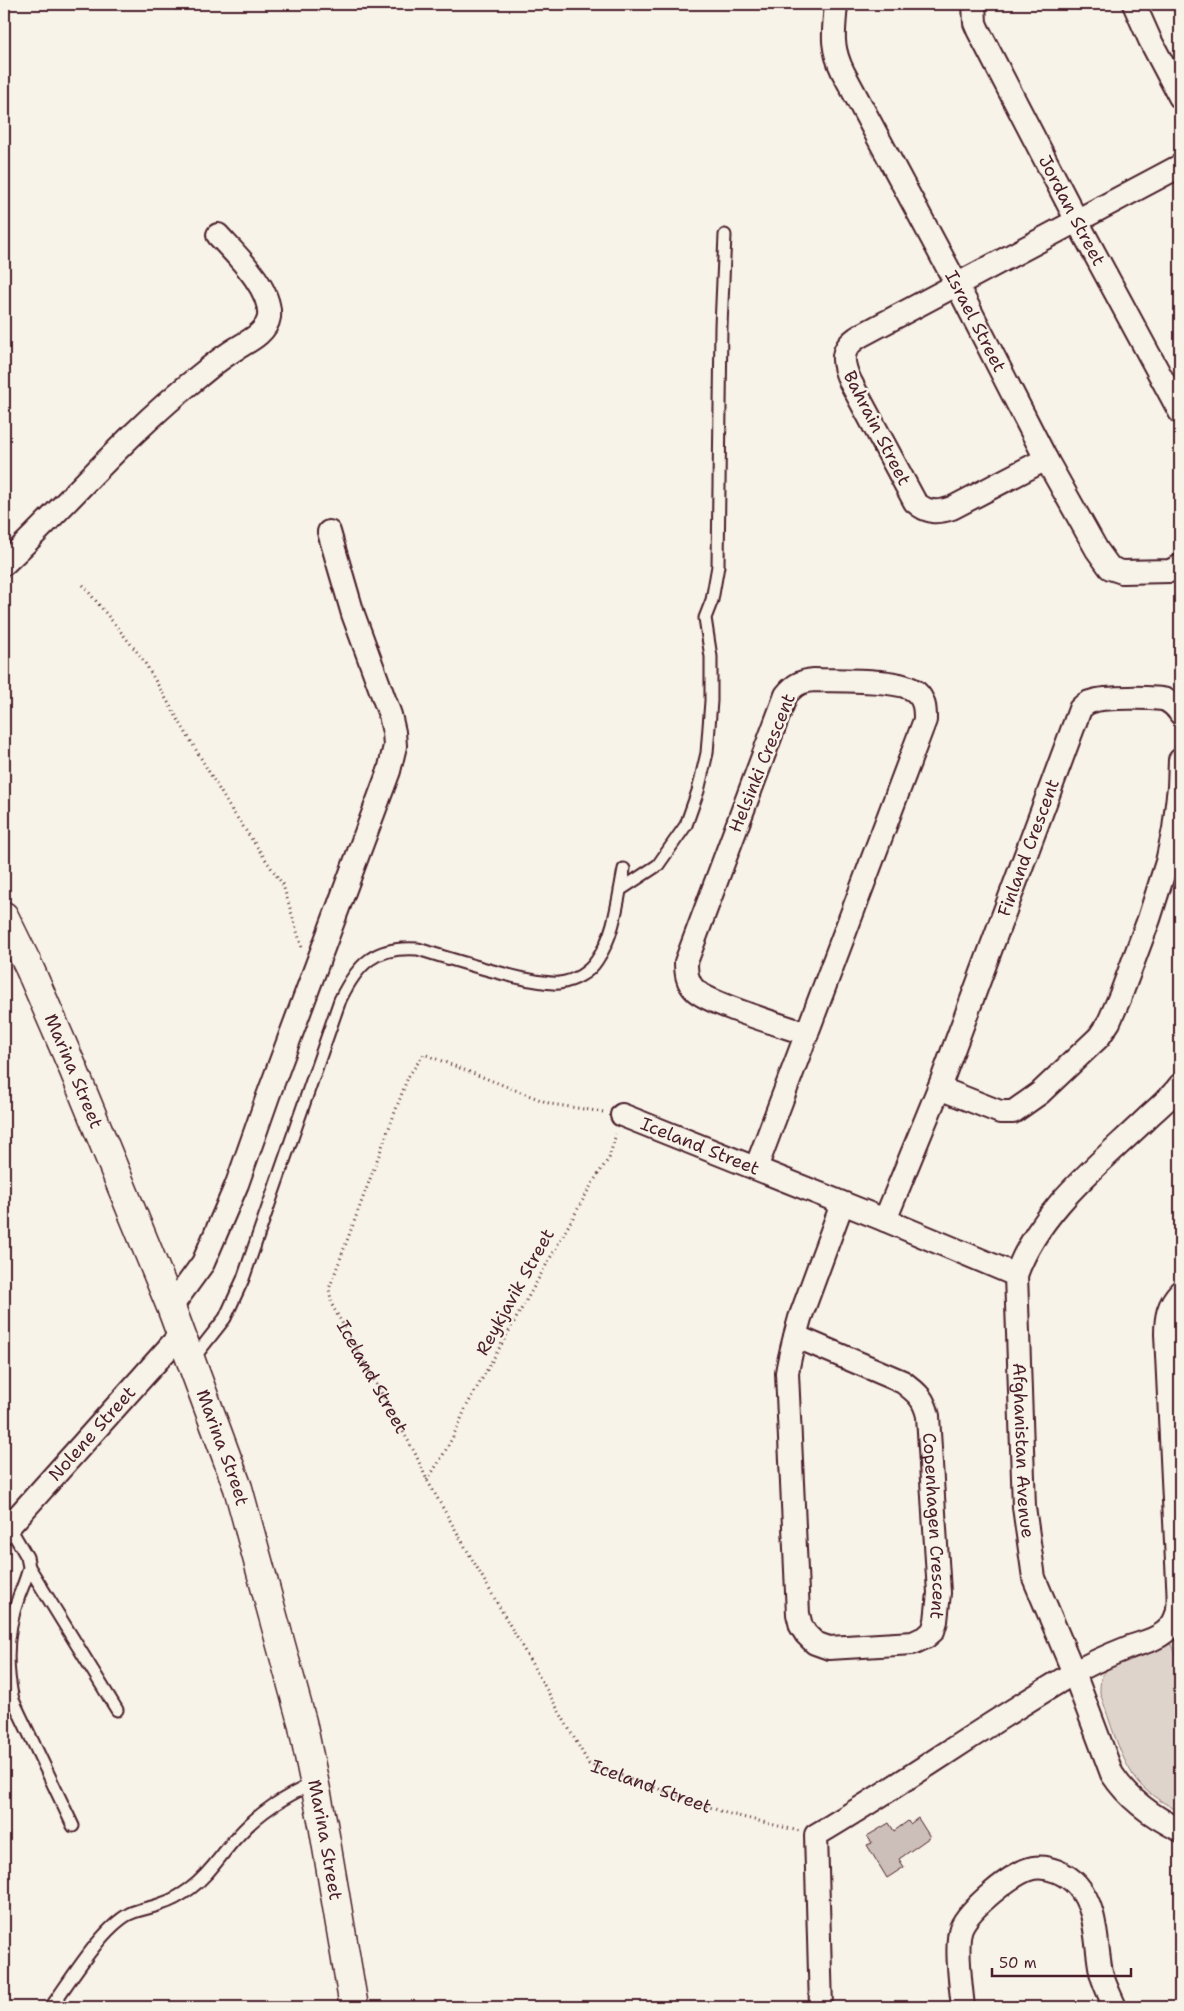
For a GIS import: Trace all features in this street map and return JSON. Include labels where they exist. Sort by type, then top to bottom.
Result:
[{"type":"main road","name":"Marina Street","points":[[4,916],[29,967],[72,1066],[171,1308],[238,1488],[302,1722],[354,2007]]},
{"type":"street","name":"Israel Street","points":[[836,4],[833,46],[835,55],[957,285],[1046,459],[1097,550],[1110,568],[1122,572],[1161,572],[1170,571],[1180,566]]},
{"type":"street","name":"Jordan Street","points":[[974,4],[978,30],[1180,412]]},
{"type":"street","points":[[1134,4],[1150,40],[1180,97]]},
{"type":"street","name":"Bahrain Street","points":[[1046,459],[952,508],[940,512],[930,511],[916,502],[844,368],[848,345],[854,339],[1180,166]]},
{"type":"street","points":[[4,564],[165,403],[228,354],[253,338],[266,326],[269,318],[266,298],[257,282],[218,235]]},
{"type":"street","points":[[171,1308],[203,1263],[237,1184],[389,771],[395,746],[390,715],[353,614],[328,532]]},
{"type":"street","name":"Helsinki Crescent","points":[[756,1168],[807,1034],[925,720],[923,702],[918,694],[905,685],[881,682],[814,680],[804,681],[793,686],[786,694],[686,962],[689,982],[703,997],[807,1034]]},
{"type":"street","name":"Finland Crescent","points":[[885,1220],[939,1088],[1080,709],[1086,703],[1095,700],[1124,698],[1165,700],[1178,709],[1180,713]]},
{"type":"street","points":[[939,1088],[1000,1112],[1014,1112],[1040,1093],[1099,1037],[1109,1022],[1120,997],[1149,920],[1167,862],[1174,829],[1180,760]]},
{"type":"street","name":"Afghanistan Avenue","points":[[1180,1087],[1065,1199],[1036,1232],[1023,1254],[1016,1275],[1024,1498],[1034,1578],[1074,1673],[1112,1774],[1132,1800],[1151,1814],[1180,1830]]},
{"type":"street","name":"Iceland Street","points":[[622,1115],[885,1220],[1016,1275]]},
{"type":"street","name":"Copenhagen Crescent","points":[[795,1336],[903,1382],[918,1394],[925,1404],[928,1416],[939,1594],[936,1622],[933,1631],[926,1637],[913,1643],[829,1648],[815,1643],[801,1626],[798,1614],[787,1373],[795,1336],[842,1204]]},
{"type":"street","points":[[821,2007],[816,1835],[848,1817],[964,1741],[1074,1673],[1126,1648],[1154,1639],[1166,1632],[1174,1622],[1179,1608],[1166,1334],[1168,1310],[1180,1292]]},
{"type":"street","name":"Nolene Street","points":[[6,1529],[181,1334]]},
{"type":"street","points":[[963,2007],[959,1942],[961,1929],[966,1919],[975,1907],[990,1894],[1026,1870],[1034,1867],[1049,1868],[1062,1873],[1071,1879],[1086,1896],[1093,1917],[1102,1973],[1115,2007]]},
{"type":"lane","points":[[620,890],[658,866],[686,825],[698,791],[707,753],[711,657],[705,618],[712,600],[718,566],[721,326],[725,235]]},
{"type":"lane","points":[[191,1361],[225,1318],[243,1279],[340,1000],[358,969],[371,957],[382,952],[404,948],[418,949],[508,975],[545,982],[559,983],[571,980],[581,976],[598,960],[611,932],[624,869]]},
{"type":"lane","points":[[6,1529],[23,1549],[29,1567],[117,1710]]},
{"type":"lane","points":[[29,1567],[8,1635],[6,1659],[9,1682],[17,1709],[73,1826]]},
{"type":"lane","points":[[51,2007],[111,1927],[129,1914],[163,1904],[192,1888],[217,1864],[235,1838],[265,1810],[283,1798],[314,1783]]},
{"type":"path","points":[[83,584],[142,658],[229,806],[283,885],[311,979]]},
{"type":"path","name":"Iceland Street","points":[[622,1115],[551,1104],[424,1054],[408,1077],[329,1289],[332,1305],[415,1453],[427,1480],[589,1764],[726,1813],[816,1835]]},
{"type":"path","name":"Reykjavik Street","points":[[427,1480],[445,1454],[456,1434],[465,1409],[593,1182],[609,1158],[622,1115]]},
{"type":"shaded area","points":[[1171,1644],[1180,1668],[1180,1812],[1148,1792],[1132,1774],[1121,1752],[1100,1693],[1100,1684],[1103,1676],[1112,1666],[1137,1654]]},
{"type":"building","points":[[918,1818],[930,1837],[899,1859],[904,1867],[887,1878],[867,1845],[872,1843],[867,1836],[889,1823],[894,1831],[908,1821],[910,1824]]}]
